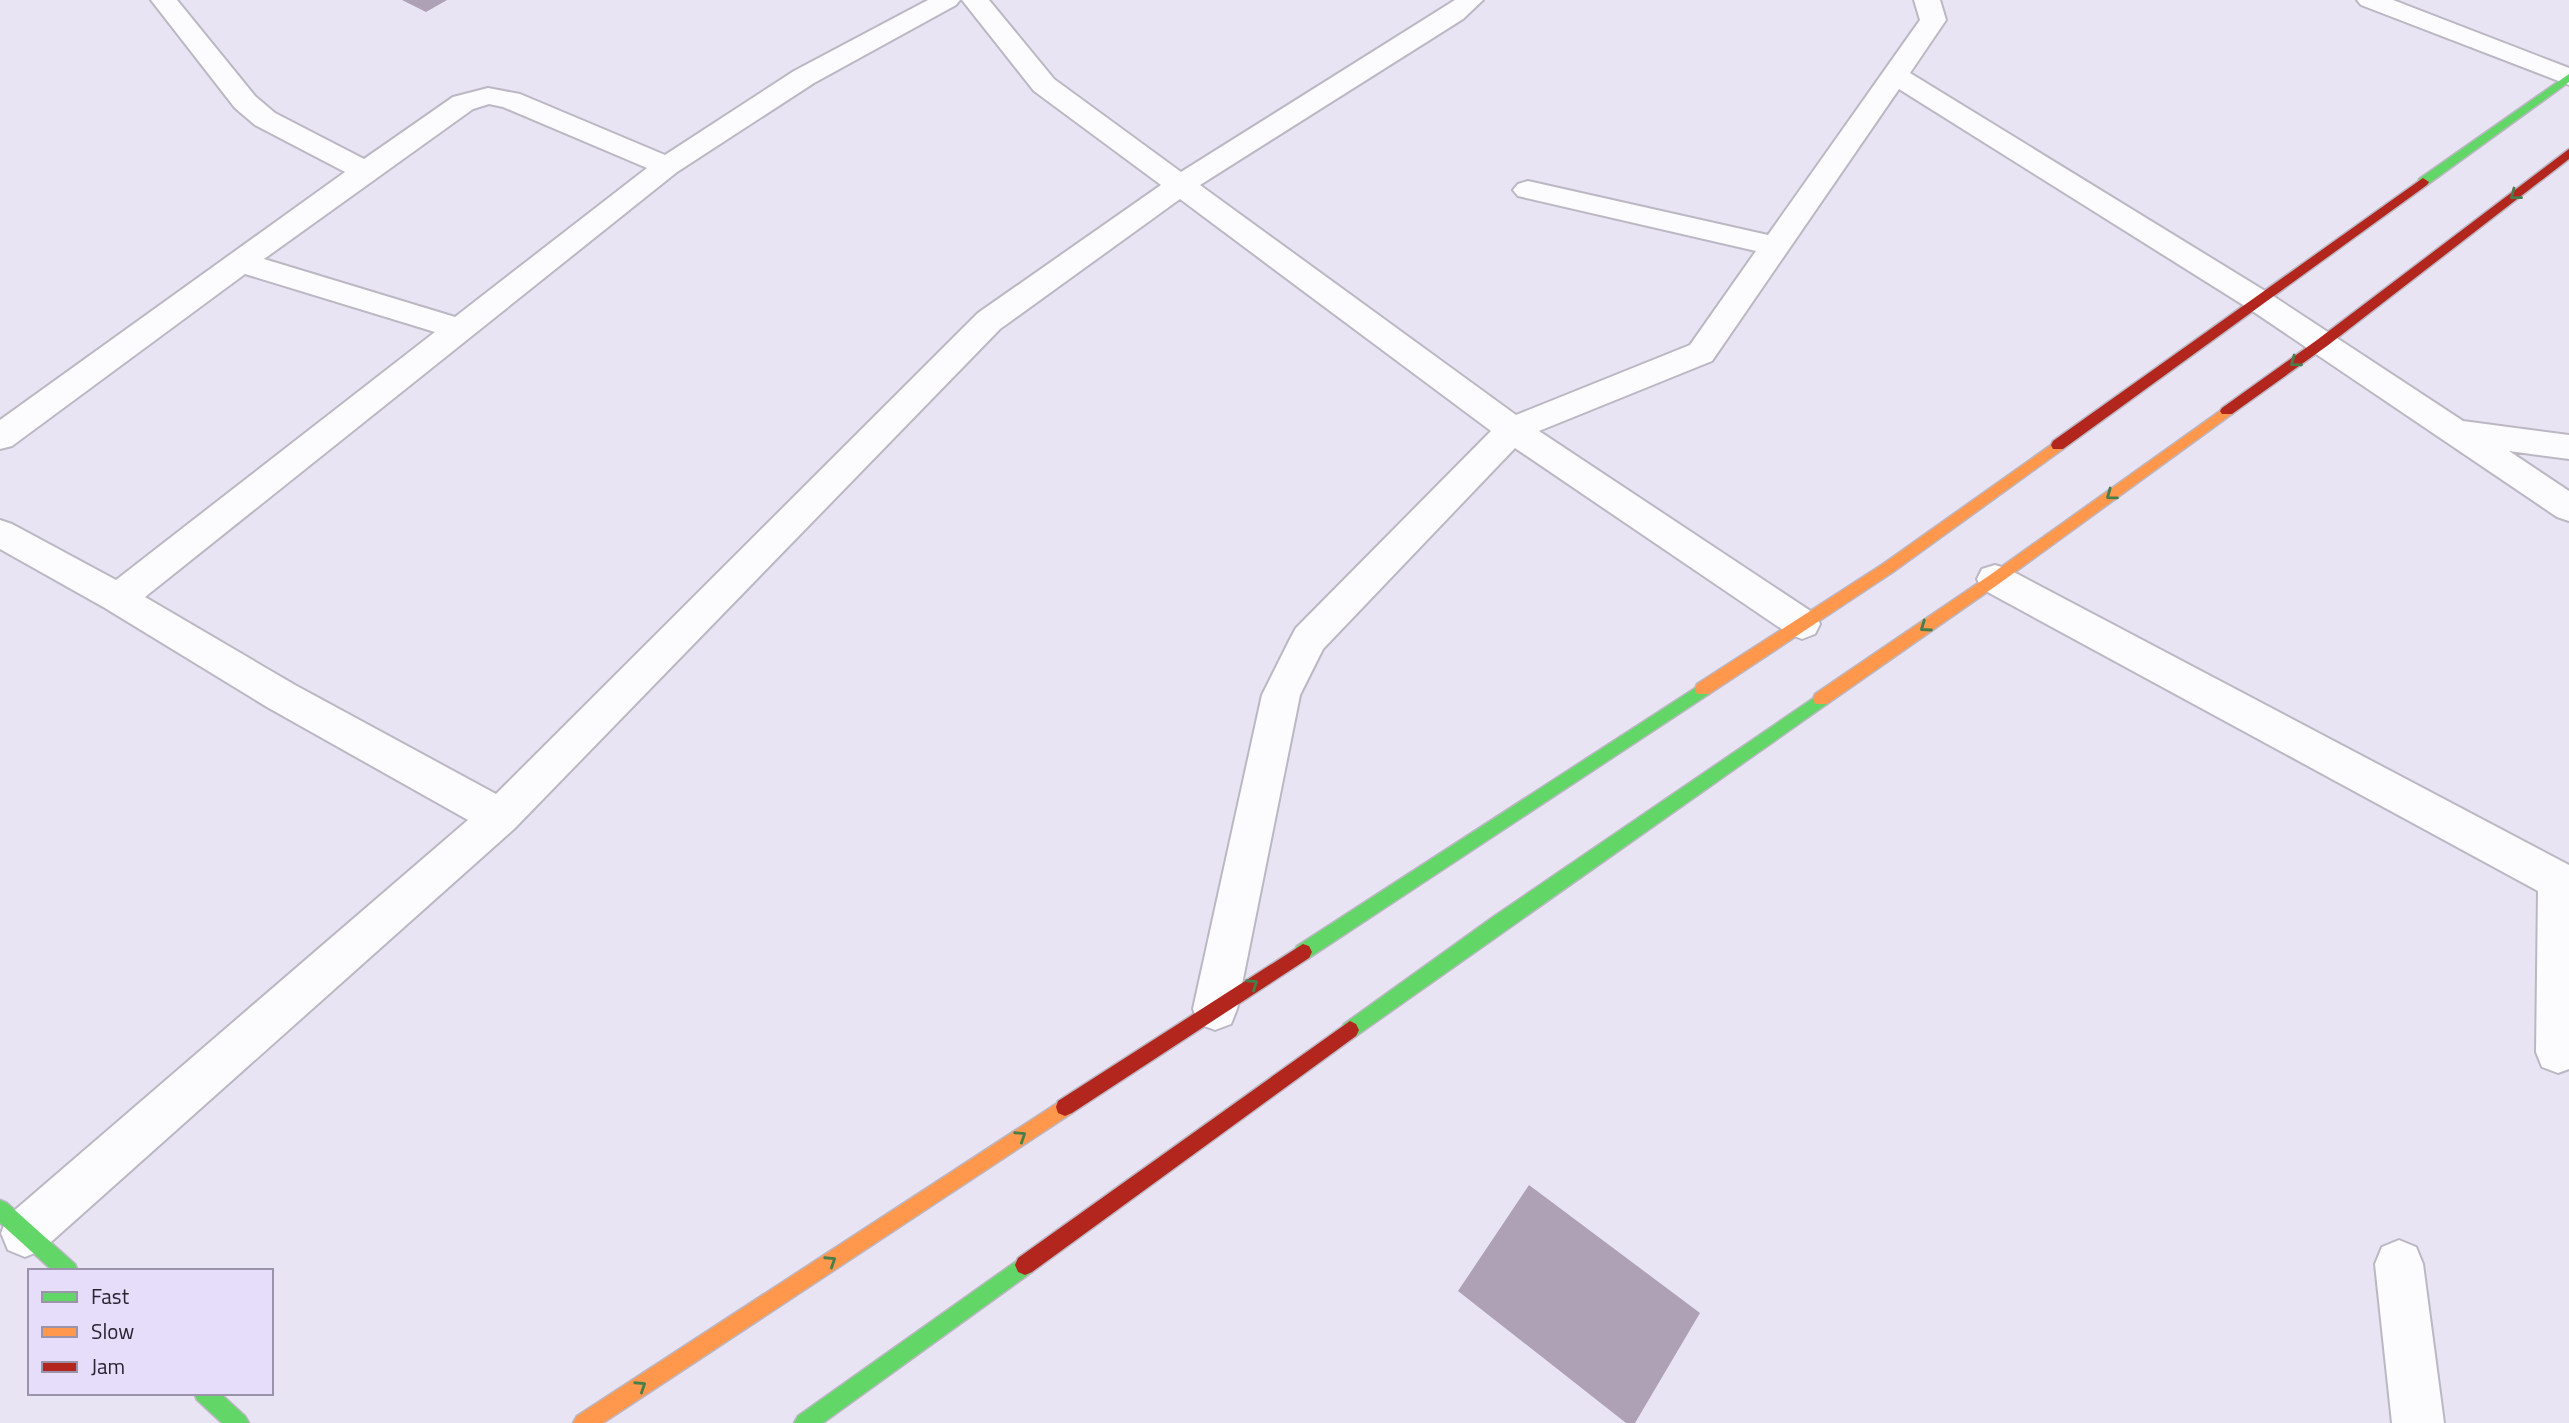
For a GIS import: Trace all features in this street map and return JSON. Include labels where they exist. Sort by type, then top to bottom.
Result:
[{"type":"main road","points":[[584,1423],[1888,568],[2569,77]]},
{"type":"main road","points":[[805,1423],[1499,923],[1995,579],[2322,343],[2569,153]]},
{"type":"main road","points":[[13,1222],[66,1269]]},
{"type":"main road","points":[[207,1395],[238,1423]]},
{"type":"street","points":[[164,0],[245,102],[265,119],[365,171]]},
{"type":"street","points":[[118,598],[667,166],[804,77],[947,0]]},
{"type":"street","points":[[975,0],[1044,85],[1513,429],[1802,624]]},
{"type":"street","points":[[13,1222],[500,817],[989,321],[1180,185],[1454,15],[1470,0]]},
{"type":"street","points":[[1215,1009],[1281,695],[1309,639],[1513,429],[1701,353],[1933,20],[1927,0]]},
{"type":"street","points":[[2370,0],[2569,77]]},
{"type":"street","points":[[1895,75],[2259,301],[2569,508]]},
{"type":"street","points":[[0,437],[365,171],[463,103],[488,96],[510,100],[667,166]]},
{"type":"street","points":[[1528,190],[1775,246]]},
{"type":"street","points":[[240,262],[460,329]]},
{"type":"street","points":[[2455,432],[2569,447]]},
{"type":"street","points":[[0,533],[118,598],[281,696],[500,817]]},
{"type":"street","points":[[1995,579],[2559,881],[2558,1052]]},
{"type":"street","points":[[2399,1264],[2418,1423]]},
{"type":"building","points":[[402,0],[447,0],[426,12]]},
{"type":"building","points":[[1529,1185],[1700,1313],[1635,1423],[1626,1423],[1458,1291]]},
{"type":"traffic: fast","points":[[2423,182],[2569,77]]},
{"type":"traffic: fast","points":[[1303,952],[1703,689]]},
{"type":"traffic: fast","points":[[1350,1030],[1821,699]]},
{"type":"traffic: fast","points":[[0,1210],[66,1269]]},
{"type":"traffic: fast","points":[[805,1423],[1025,1265]]},
{"type":"traffic: fast","points":[[206,1395],[238,1423]]},
{"type":"traffic: slow","points":[[1821,699],[1995,579],[2227,411]]},
{"type":"traffic: slow","points":[[1703,689],[1888,568],[2058,445]]},
{"type":"traffic: slow","points":[[584,1423],[1065,1107]]},
{"type":"traffic: jam","points":[[2227,411],[2322,343],[2569,153]]},
{"type":"traffic: jam","points":[[2058,445],[2423,182]]},
{"type":"traffic: jam","points":[[1065,1107],[1303,952]]},
{"type":"traffic: jam","points":[[1025,1265],[1350,1030]]}]
